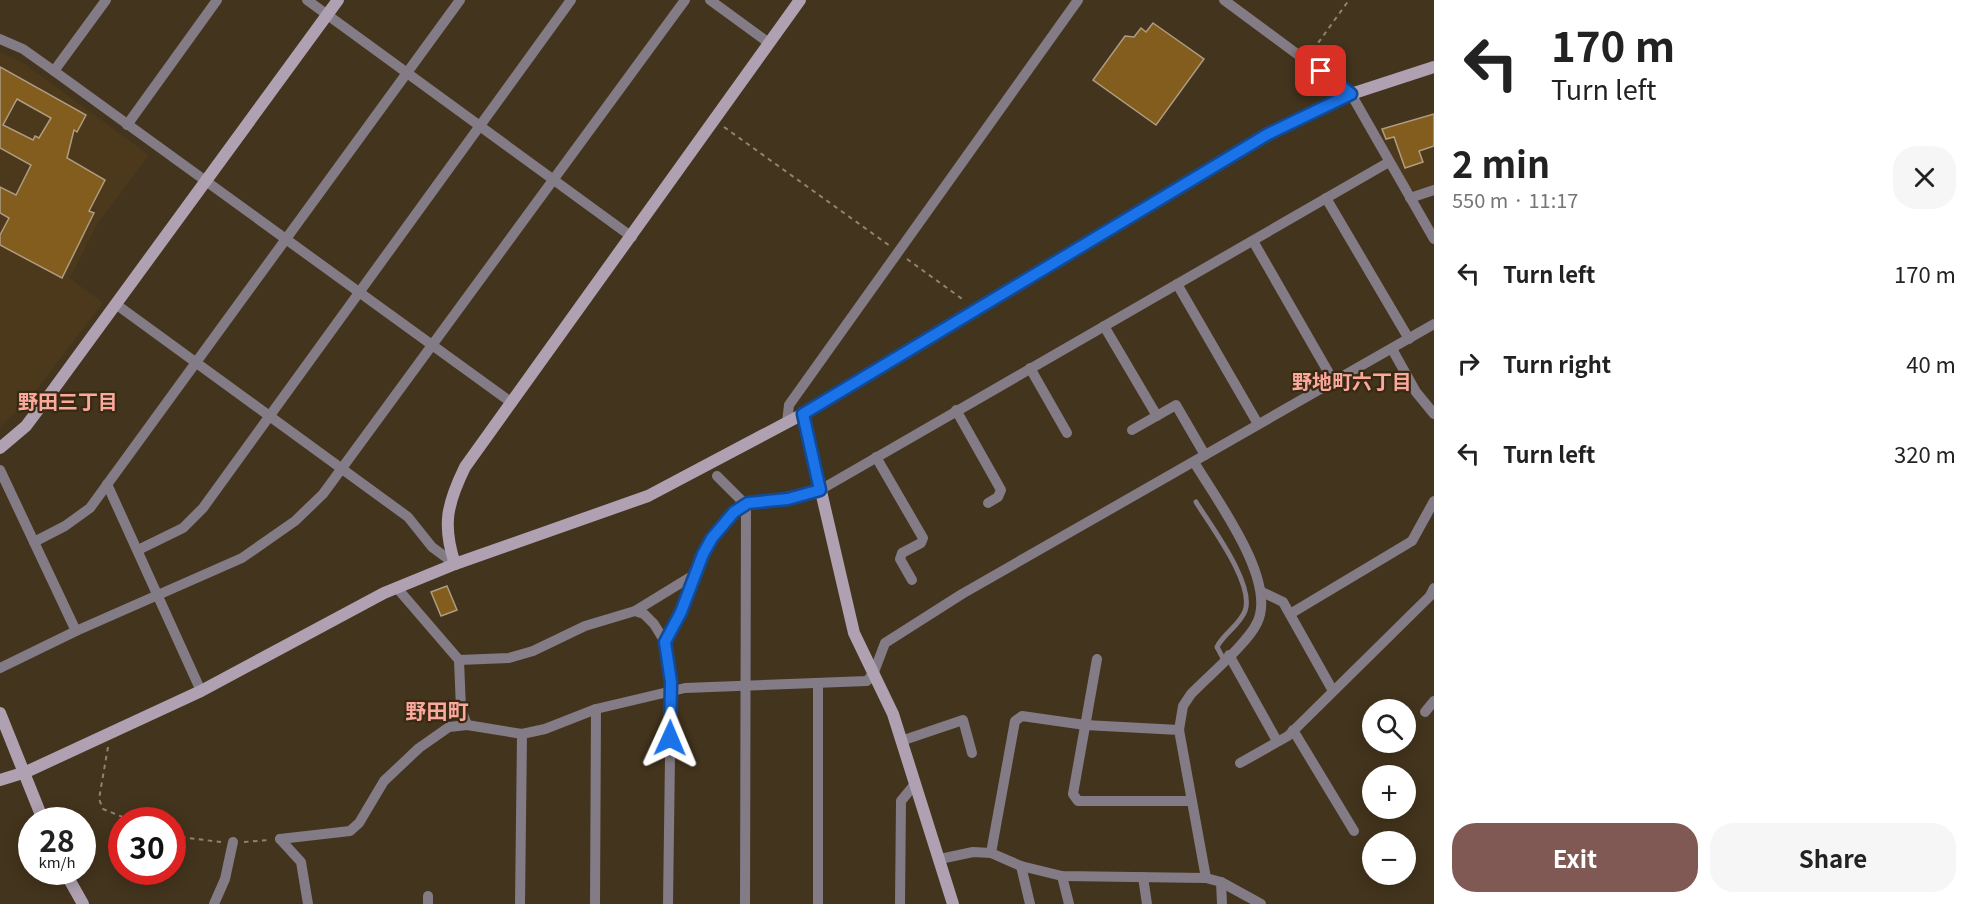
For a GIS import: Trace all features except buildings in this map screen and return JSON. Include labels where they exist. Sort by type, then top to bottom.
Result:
[{"type":"street","points":[[54,71],[106,0]]},
{"type":"street","points":[[127,125],[217,0]]},
{"type":"street","points":[[307,0],[632,237]]},
{"type":"street","points":[[0,448],[26,426],[117,305],[338,0]]},
{"type":"street","points":[[34,542],[65,526],[90,508],[460,0]]},
{"type":"street","points":[[138,550],[183,528],[203,508],[571,0]]},
{"type":"street","points":[[0,668],[76,631],[242,558],[265,544],[316,501],[342,470],[685,0]]},
{"type":"street","points":[[710,0],[769,43]]},
{"type":"street","points":[[455,564],[447,531],[448,508],[453,490],[465,467],[800,0]]},
{"type":"street","points":[[787,422],[789,405],[1078,0]]},
{"type":"street","points":[[1224,0],[1351,94],[1434,239]]},
{"type":"street","points":[[0,39],[23,49],[54,71],[512,403]]},
{"type":"street","points":[[0,780],[26,772],[110,735],[201,691],[397,588],[455,564],[648,496],[803,414],[1268,134],[1351,94],[1434,68]]},
{"type":"street","points":[[665,642],[681,612],[712,538],[734,512],[746,505],[788,499],[820,490],[1389,162]]},
{"type":"street","points":[[1410,198],[1434,190]]},
{"type":"street","points":[[1326,198],[1409,339]]},
{"type":"street","points":[[1253,241],[1334,382]]},
{"type":"street","points":[[1177,284],[1258,424]]},
{"type":"street","points":[[117,305],[408,517],[432,547],[455,564]]},
{"type":"street","points":[[308,904],[301,862],[280,839],[350,831],[358,823],[384,781],[419,748],[449,727],[466,725],[522,734],[545,729],[596,709],[671,691],[744,685],[867,681],[874,672],[885,643],[962,594],[1434,324]]},
{"type":"street","points":[[1104,326],[1157,416]]},
{"type":"street","points":[[1392,349],[1416,392],[1434,414]]},
{"type":"street","points":[[1030,368],[1067,433]]},
{"type":"street","points":[[1132,430],[1176,405],[1205,455]]},
{"type":"street","points":[[956,410],[1001,490],[998,497],[988,503]]},
{"type":"street","points":[[803,414],[854,633],[874,672],[901,741],[953,904]]},
{"type":"street","points":[[876,457],[923,538],[921,543],[902,553],[900,559],[912,580]]},
{"type":"street","points":[[1194,462],[1253,562],[1262,592],[1262,611],[1256,626],[1191,694],[1183,706],[1179,730],[1206,878]]},
{"type":"street","points":[[0,470],[76,631]]},
{"type":"street","points":[[717,476],[746,505],[744,685],[746,904]]},
{"type":"street","points":[[107,484],[201,691]]},
{"type":"street","points":[[1290,614],[1412,541],[1434,501]]},
{"type":"street","points":[[459,660],[509,658],[533,651],[585,626],[635,611],[697,573]]},
{"type":"street","points":[[397,588],[459,660],[461,710],[466,725]]},
{"type":"street","points":[[1240,764],[1293,730],[1430,596],[1434,588]]},
{"type":"street","points":[[1262,592],[1283,602],[1333,691]]},
{"type":"street","points":[[635,611],[644,614],[665,642],[671,691],[668,904]]},
{"type":"street","points":[[1226,658],[1277,741]]},
{"type":"street","points":[[1097,659],[1073,794],[1078,801],[1191,801]]},
{"type":"street","points":[[818,683],[818,904]]},
{"type":"street","points":[[1425,712],[1434,701]]},
{"type":"street","points":[[595,904],[596,709]]},
{"type":"street","points":[[0,713],[38,807]]},
{"type":"street","points":[[992,853],[1015,721],[1022,716],[1085,725],[1179,730]]},
{"type":"street","points":[[901,741],[963,720],[972,753]]},
{"type":"street","points":[[1293,730],[1354,831]]},
{"type":"street","points":[[520,904],[522,734]]},
{"type":"street","points":[[900,904],[901,801],[915,784]]},
{"type":"street","points":[[214,904],[225,879],[233,842]]},
{"type":"street","points":[[940,859],[973,852],[992,853],[1022,866],[1062,876],[1206,878],[1221,882],[1261,904]]},
{"type":"street","points":[[1022,866],[1030,904]]},
{"type":"street","points":[[1062,876],[1069,904]]},
{"type":"street","points":[[1143,877],[1147,904]]},
{"type":"street","points":[[1221,882],[1222,904]]},
{"type":"street","points":[[72,885],[83,904]]},
{"type":"lane","points":[[1196,502],[1237,569],[1246,592],[1246,608],[1240,621],[1221,639],[1217,647],[1226,658]]},
{"type":"path","points":[[1306,60],[1349,0]]},
{"type":"path","points":[[715,120],[977,309]]},
{"type":"path","points":[[108,812],[103,810],[99,799],[110,735]]},
{"type":"shaded area","points":[[0,52],[25,64],[149,155],[96,226],[70,278],[103,303],[26,403],[0,427]]},
{"type":"shaded area","points":[[1434,112],[1434,185],[1415,191],[1410,189],[1379,130]]},
{"type":"district","name":"野地町六丁目","points":[[1352,382]]},
{"type":"district","name":"野田三丁目","points":[[68,402]]},
{"type":"district","name":"野田町","points":[[437,712]]},
{"type":"route","points":[[670,738],[671,682],[665,642],[681,612],[703,554],[712,538],[734,512],[748,503],[788,499],[820,490],[803,414],[1268,134],[1351,94],[1321,71]]}]
